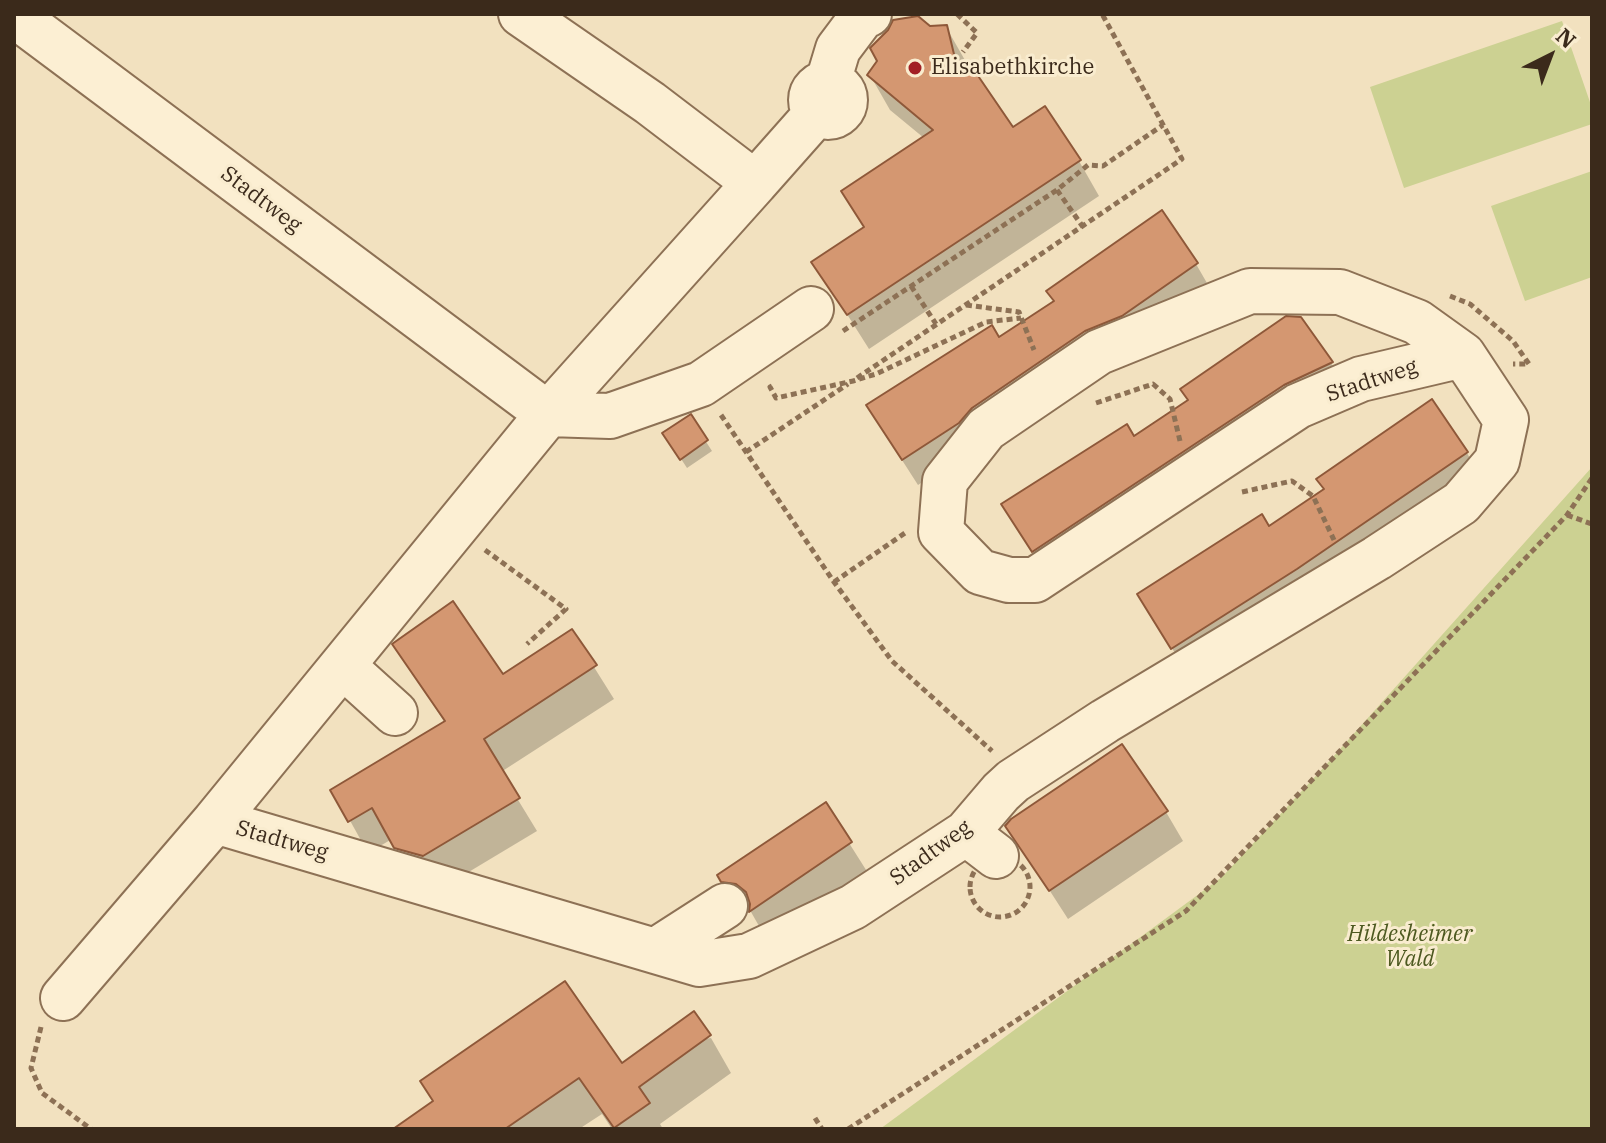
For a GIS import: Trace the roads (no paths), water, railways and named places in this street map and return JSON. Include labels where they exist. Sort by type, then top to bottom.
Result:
[{"type":"street","points":[[521,14],[650,103],[755,183]]},
{"type":"street","points":[[548,414],[755,183],[822,98],[838,49],[862,17],[869,14]]},
{"type":"street","name":"Stadtweg","points":[[14,15],[548,414],[215,821],[63,998]]},
{"type":"street","name":"Stadtweg","points":[[215,821],[699,964],[749,956],[981,844],[1001,792],[1013,781],[1105,721],[1351,574],[1461,503],[1497,461],[1506,420],[1463,355],[1417,322],[1340,292],[1250,291],[1099,352],[986,429],[945,481],[941,532],[980,572],[1009,580],[1035,580],[1298,406],[1361,379],[1463,355]]},
{"type":"street","points":[[548,414],[610,416],[701,384],[811,309]]},
{"type":"street","points":[[343,666],[395,713]]},
{"type":"street","points":[[655,951],[725,906]]},
{"type":"place","name":"Elisabethkirche","points":[[915,68]]},
{"type":"park label","name":"Hildesheimer Wald","points":[[1410,948]]}]
